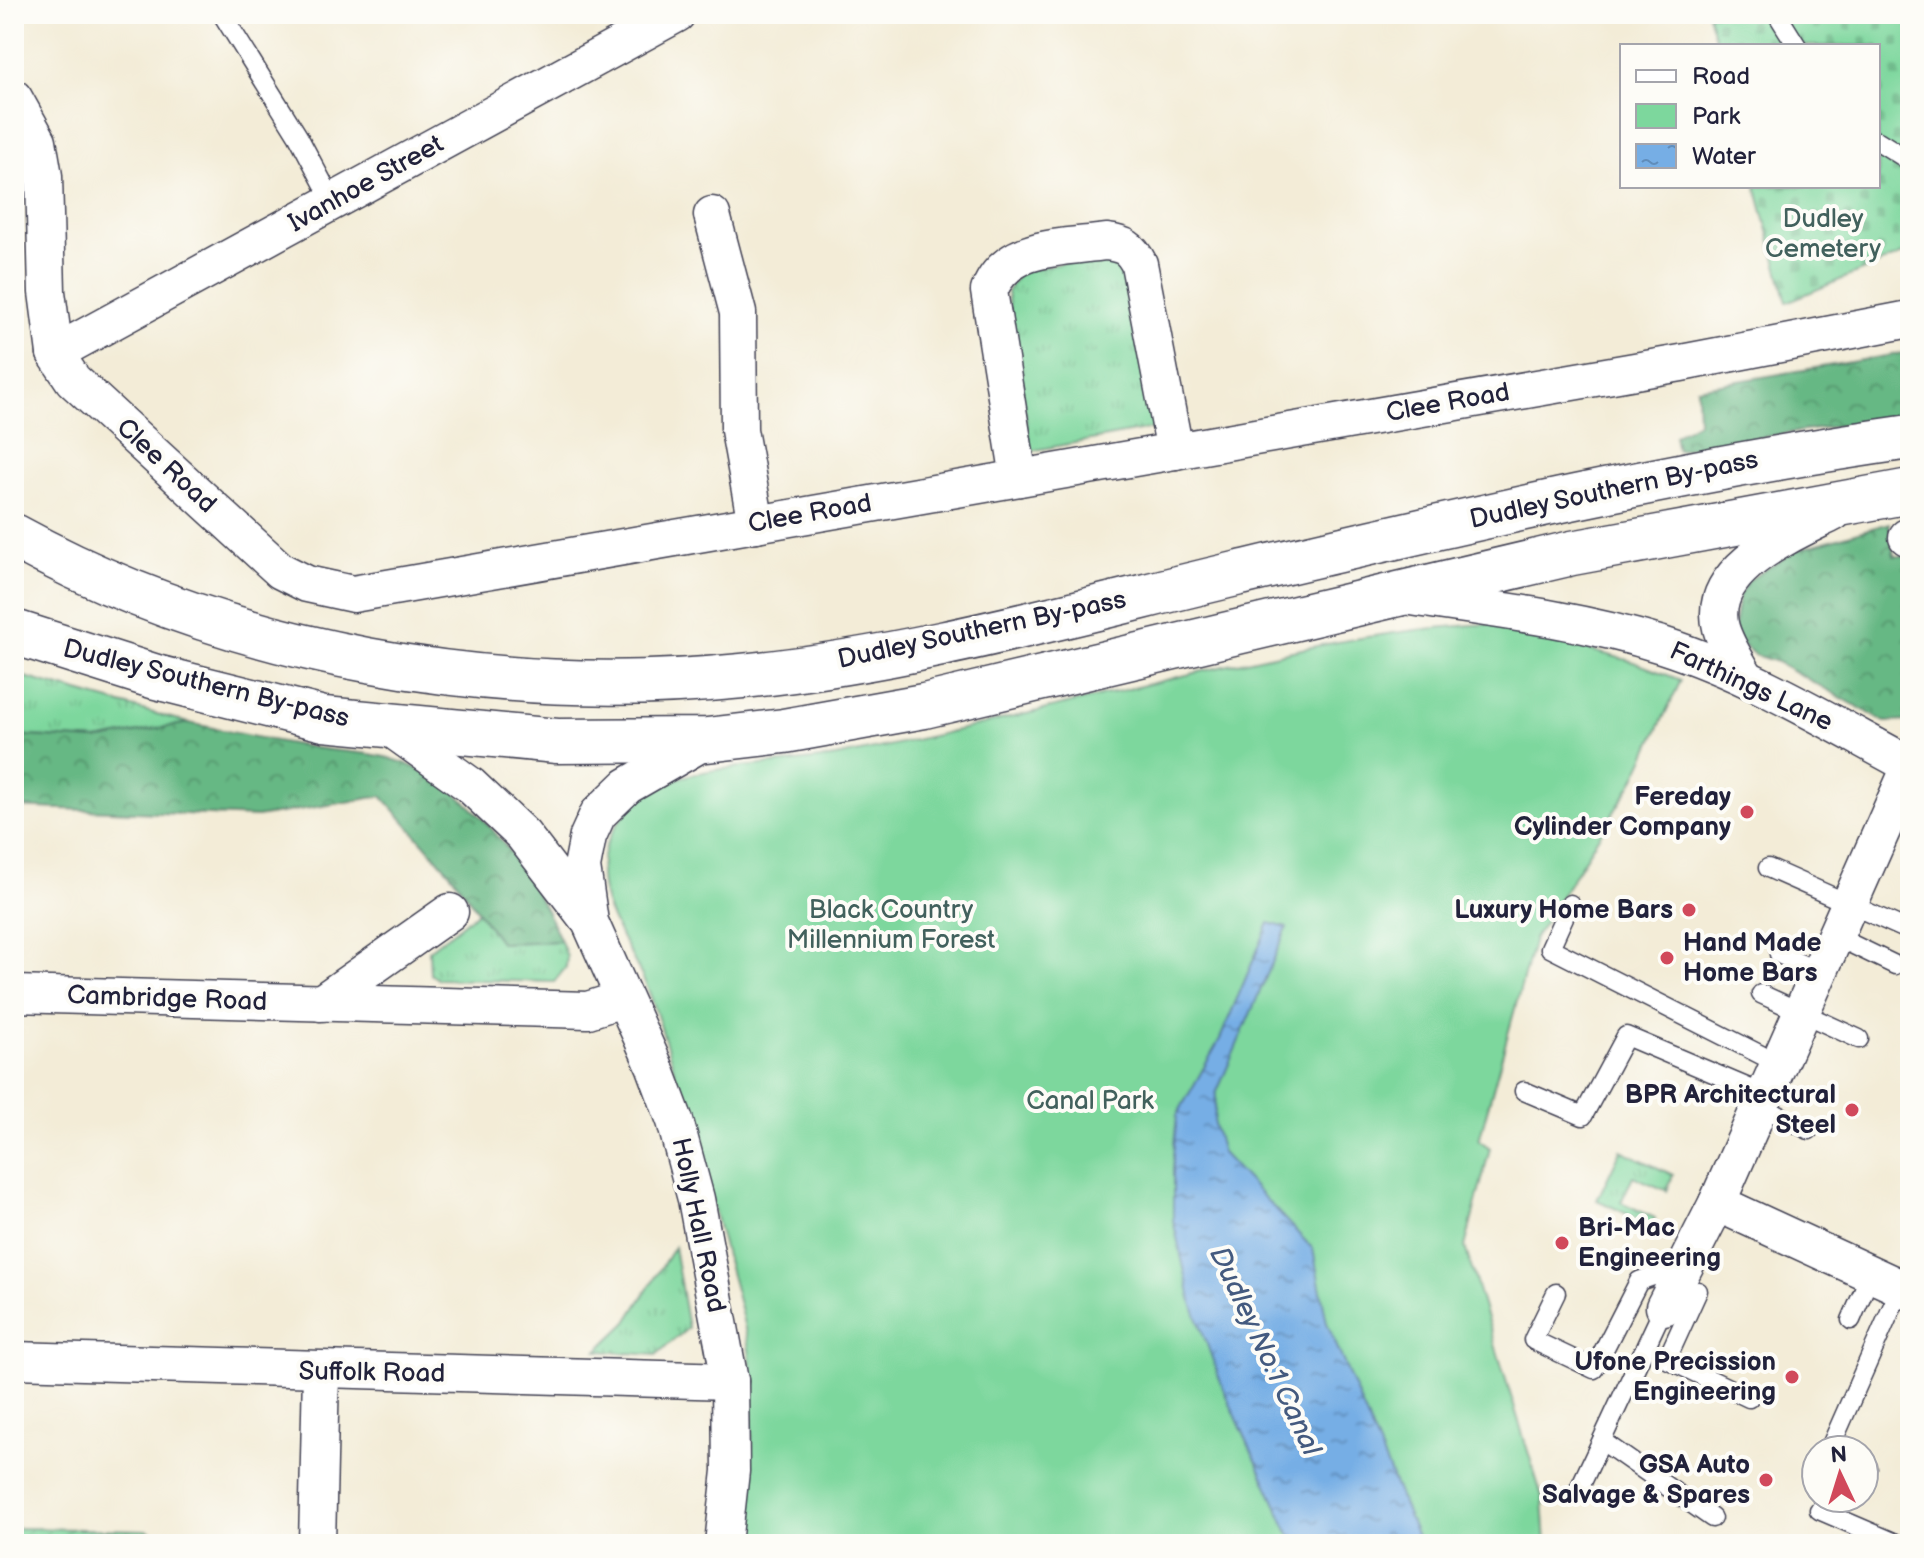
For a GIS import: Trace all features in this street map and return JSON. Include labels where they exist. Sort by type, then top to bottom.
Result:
[{"type":"highway","name":"Dudley Southern By-pass","points":[[14,536],[74,569],[188,612],[338,655],[479,675],[581,683],[742,676],[924,648],[1668,476],[1910,437]]},
{"type":"highway","name":"Dudley Southern By-pass","points":[[14,632],[156,677],[308,715],[557,741],[707,740],[784,731],[924,706],[1600,547],[1863,497],[1910,491]]},
{"type":"street","name":"Ivanhoe Street","points":[[55,353],[677,14]]},
{"type":"street","name":"Clee Road","points":[[14,98],[38,141],[44,176],[47,292],[55,353],[73,380],[281,571],[307,584],[353,594],[1681,363],[1910,319]]},
{"type":"street","points":[[712,215],[738,313],[739,430],[756,524]]},
{"type":"street","points":[[1019,478],[989,291],[995,276],[1021,255],[1106,242],[1132,250],[1139,264],[1175,451]]},
{"type":"street","points":[[1746,678],[1721,628],[1719,606],[1727,586],[1762,550],[1863,497]]},
{"type":"street","name":"Farthings Lane","points":[[1397,595],[1581,623],[1665,646],[1746,678],[1910,766],[1717,1203],[1684,1291]]},
{"type":"street","name":"Holly Hall Road","points":[[386,725],[470,785],[523,835],[590,922]]},
{"type":"street","name":"Holly Hall Road","points":[[707,740],[627,786],[598,814],[588,836],[582,867],[590,922],[654,1065],[675,1121],[696,1199],[730,1381],[731,1471],[723,1544]]},
{"type":"street","points":[[321,1003],[450,912]]},
{"type":"street","name":"Cambridge Road","points":[[14,994],[588,1010],[622,999]]},
{"type":"street","points":[[1717,1203],[1894,1284]]},
{"type":"street","name":"Suffolk Road","points":[[14,1360],[321,1372],[730,1381]]},
{"type":"street","points":[[317,1544],[321,1372]]},
{"type":"lane","points":[[222,14],[298,136],[333,202]]},
{"type":"lane","points":[[1777,14],[1796,44]]},
{"type":"lane","points":[[1880,142],[1910,161]]},
{"type":"lane","points":[[1768,868],[1910,931]]},
{"type":"lane","points":[[1570,904],[1550,948],[1768,1088],[1809,1130]]},
{"type":"lane","points":[[1835,936],[1895,965]]},
{"type":"lane","points":[[1779,954],[1819,972]]},
{"type":"lane","points":[[1761,994],[1859,1039]]},
{"type":"lane","points":[[1524,1091],[1583,1116],[1626,1036],[1768,1088]]},
{"type":"lane","points":[[1556,1293],[1533,1340],[1594,1369],[1639,1281],[1645,1276],[1656,1275],[1684,1291]]},
{"type":"lane","points":[[1851,1320],[1894,1284]]},
{"type":"lane","points":[[1835,1434],[1894,1284]]},
{"type":"lane","points":[[1684,1291],[1667,1359],[1749,1398]]},
{"type":"lane","points":[[1579,1489],[1684,1291]]},
{"type":"lane","points":[[1602,1441],[1712,1518]]},
{"type":"lane","points":[[1828,1514],[1898,1544]]},
{"type":"green space","name":"Dudley Cemetery","points":[[1708,14],[1910,14],[1910,251],[1787,302],[1757,188],[1880,188],[1880,44],[1716,44]]},
{"type":"green space","points":[[1107,255],[1127,274],[1156,428],[1031,451],[1007,292],[1020,271]]},
{"type":"green space","points":[[1910,352],[1910,415],[1677,450],[1674,436],[1698,422],[1697,388]]},
{"type":"green space","points":[[1889,523],[1894,556],[1910,556],[1910,721],[1885,722],[1777,662],[1755,655],[1740,643],[1734,627],[1739,595],[1749,580],[1797,550]]},
{"type":"green space","name":"Canal Park","points":[[1492,624],[1631,661],[1681,680],[1633,782],[1534,939],[1479,1140],[1490,1148],[1465,1247],[1543,1500],[1546,1544],[743,1544],[752,1435],[748,1341],[682,1095],[652,1000],[613,920],[602,887],[602,858],[611,835],[625,813],[653,789],[694,774],[841,756],[1319,645],[1405,632]]},
{"type":"green space","points":[[14,674],[189,723],[96,740],[14,735]]},
{"type":"green space","points":[[189,723],[295,745],[389,758],[419,769],[446,786],[493,831],[532,885],[561,941],[501,943],[451,874],[382,796],[257,817],[14,807],[14,735],[96,740]]},
{"type":"green space","points":[[478,912],[501,943],[561,941],[567,957],[566,967],[554,982],[438,979],[430,974],[429,950]]},
{"type":"green space","points":[[1621,1150],[1673,1175],[1667,1191],[1633,1176],[1621,1202],[1655,1218],[1653,1226],[1597,1200]]},
{"type":"green space","points":[[674,1247],[688,1328],[656,1355],[597,1351],[627,1322]]},
{"type":"green space","points":[[14,1528],[147,1530],[168,1542],[257,1539],[258,1544],[14,1544]]},
{"type":"water","name":"Dudley No.1 Canal","points":[[1269,923],[1287,928],[1216,1094],[1214,1124],[1222,1153],[1313,1249],[1327,1323],[1420,1544],[1294,1544],[1223,1388],[1192,1303],[1173,1220],[1173,1156],[1177,1115],[1220,1039]]},
{"type":"place","name":"Fereday Cylinder Company","points":[[1747,812]]},
{"type":"place","name":"Luxury Home Bars","points":[[1689,910]]},
{"type":"place","name":"Hand Made Home Bars","points":[[1667,958]]},
{"type":"place","name":"BPR Architectural Steel","points":[[1852,1110]]},
{"type":"place","name":"Bri-Mac Engineering","points":[[1562,1243]]},
{"type":"place","name":"Ufone Precission Engineering","points":[[1792,1377]]},
{"type":"place","name":"GSA Auto Salvage & Spares","points":[[1766,1480]]},
{"type":"park label","name":"Black Country Millennium Forest","points":[[891,925]]}]
